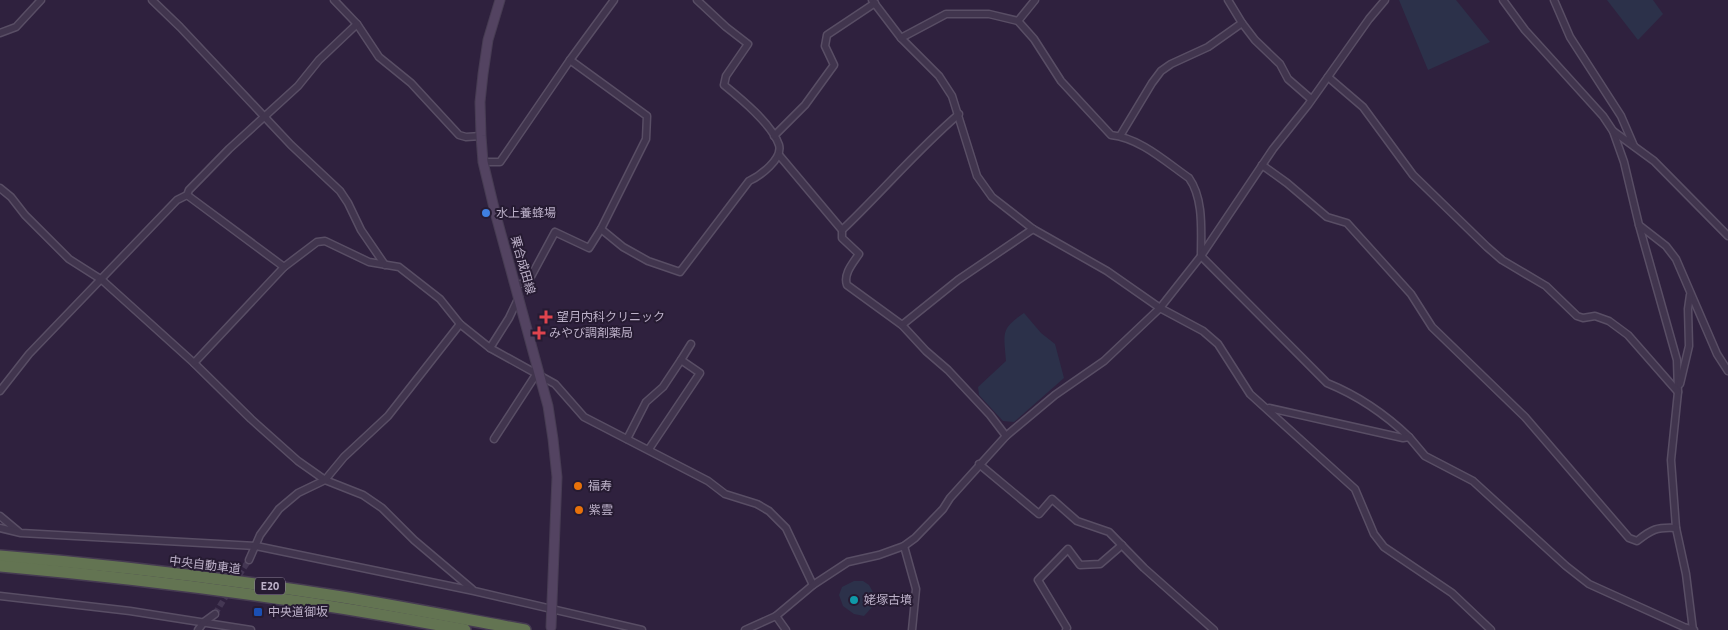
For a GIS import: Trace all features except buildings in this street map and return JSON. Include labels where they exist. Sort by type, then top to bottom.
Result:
[{"type":"highway","name":"中央自動車道","points":[[0,556],[58,561],[276,587],[383,604],[524,630]]},
{"type":"highway","name":"中央自動車道","points":[[0,566],[213,590],[408,619],[465,630]]},
{"type":"main road","name":"栗合成田線","points":[[500,0],[488,40],[482,74],[480,102],[483,162],[549,415],[557,477],[551,627]]},
{"type":"street","points":[[0,33],[16,27],[41,0]]},
{"type":"street","points":[[152,0],[180,27],[290,145],[340,191],[348,202],[365,236],[385,265]]},
{"type":"street","points":[[334,0],[357,24],[379,57],[411,84],[459,135],[466,137],[481,136]]},
{"type":"street","points":[[483,162],[500,162],[614,0]]},
{"type":"street","points":[[697,0],[748,44],[726,76],[724,85],[746,102],[774,136],[779,146],[779,155],[842,230],[842,238],[859,254],[846,275],[847,285],[902,325],[926,351],[948,370],[1006,436]]},
{"type":"street","points":[[1018,21],[1035,0]]},
{"type":"street","points":[[1228,0],[1242,23],[1255,40],[1280,64],[1288,79],[1312,99]]},
{"type":"street","points":[[745,630],[776,616],[813,585],[848,562],[879,555],[904,546],[915,538],[943,508],[979,464],[1006,436],[1055,394],[1104,361],[1160,308],[1201,256],[1262,165],[1328,77],[1368,19],[1385,0]]},
{"type":"street","points":[[1513,0],[1504,2],[1525,30],[1603,116],[1613,130],[1624,162],[1639,225],[1677,360],[1678,392]]},
{"type":"street","points":[[1554,0],[1570,37],[1622,116],[1634,146]]},
{"type":"street","points":[[774,136],[805,104],[834,65],[825,46],[827,35],[874,2],[901,38],[939,76],[952,96],[977,176],[992,197],[1033,229],[1107,271],[1160,308],[1203,331],[1218,344],[1250,394],[1355,489],[1374,534],[1384,547],[1452,592],[1491,630]]},
{"type":"street","points":[[901,38],[946,14],[989,14],[1018,21],[1034,39],[1061,81],[1111,135],[1120,136],[1148,150],[1189,178],[1194,185],[1200,208],[1201,256],[1327,383],[1351,392],[1393,422],[1425,456],[1473,481],[1566,566],[1589,584],[1693,630]]},
{"type":"street","points":[[1120,136],[1161,70],[1208,47],[1242,23]]},
{"type":"street","points":[[0,391],[28,354],[102,280],[177,200],[187,195],[189,190],[229,149],[298,86],[320,60],[357,24]]},
{"type":"street","points":[[516,285],[528,282],[555,232],[589,248],[601,229],[646,139],[647,116],[570,60]]},
{"type":"street","points":[[1328,77],[1363,107],[1413,175],[1492,251],[1502,260],[1546,286],[1577,316],[1583,318],[1595,316],[1610,321],[1628,335],[1678,392]]},
{"type":"street","points":[[842,230],[958,114]]},
{"type":"street","points":[[1613,130],[1654,161],[1728,236]]},
{"type":"street","points":[[601,229],[623,247],[648,261],[680,272],[749,181],[761,176],[779,155]]},
{"type":"street","points":[[1262,165],[1287,183],[1327,217],[1347,223],[1411,294],[1432,327],[1525,417],[1629,538],[1636,541],[1652,529],[1662,527],[1676,528]]},
{"type":"street","points":[[0,188],[11,197],[25,216],[69,259],[102,280],[298,461],[325,480],[363,496],[382,508],[414,540],[474,591]]},
{"type":"street","points":[[187,195],[284,267]]},
{"type":"street","points":[[1639,225],[1666,246],[1676,259],[1717,354],[1728,371]]},
{"type":"street","points":[[902,325],[952,285],[1033,229]]},
{"type":"street","points":[[194,363],[284,267],[317,242],[325,241],[369,262],[399,267],[440,299],[460,324],[490,348],[555,384],[584,417],[708,481],[725,494],[757,504],[769,511],[786,528],[813,585]]},
{"type":"street","points":[[1690,294],[1688,309],[1689,346],[1678,392],[1671,460],[1676,528],[1686,574],[1693,630]]},
{"type":"street","points":[[490,348],[509,318],[519,297]]},
{"type":"street","points":[[249,560],[260,535],[279,509],[298,493],[325,480],[344,457],[388,416],[460,324]]},
{"type":"street","points":[[627,439],[646,402],[663,387],[691,344]]},
{"type":"street","points":[[649,449],[700,373],[681,360]]},
{"type":"street","points":[[494,439],[538,375]]},
{"type":"street","points":[[1267,408],[1403,438],[1409,437]]},
{"type":"street","points":[[979,464],[1039,514],[1052,499],[1077,521],[1109,532],[1144,568],[1214,630]]},
{"type":"street","points":[[0,516],[21,533]]},
{"type":"street","points":[[0,528],[21,533],[256,546],[474,591],[642,630]]},
{"type":"street","points":[[1066,630],[1068,628],[1038,580],[1068,549],[1080,565],[1100,564],[1122,545]]},
{"type":"street","points":[[904,546],[916,589],[912,630]]},
{"type":"street","points":[[0,596],[130,611],[251,630]]},
{"type":"street","points":[[198,630],[204,622],[215,614]]},
{"type":"street","points":[[776,616],[786,630]]},
{"type":"shaded area","points":[[1399,0],[1456,0],[1490,42],[1428,70]]},
{"type":"shaded area","points":[[1607,0],[1653,0],[1663,14],[1638,40]]},
{"type":"shaded area","points":[[1024,313],[1041,333],[1055,344],[1064,378],[1014,422],[1003,421],[979,395],[978,387],[1006,361],[1005,332],[1011,323]]},
{"type":"shaded area","points":[[854,581],[863,581],[869,585],[874,594],[873,606],[864,616],[854,614],[843,606],[839,595],[842,587]]},
{"type":"tunnel","points":[[234,583],[249,560]]},
{"type":"tunnel","points":[[215,614],[229,591]]},
{"type":"place","name":"水上養蜂場","points":[[486,213]]},
{"type":"place","name":"望月内科クリニック","points":[[546,317]]},
{"type":"place","name":"みやび調剤薬局","points":[[539,333]]},
{"type":"place","name":"福寿","points":[[578,486]]},
{"type":"place","name":"紫雲","points":[[579,510]]},
{"type":"place","name":"姥塚古墳","points":[[854,600]]},
{"type":"place","name":"中央道御坂","points":[[258,612]]}]
